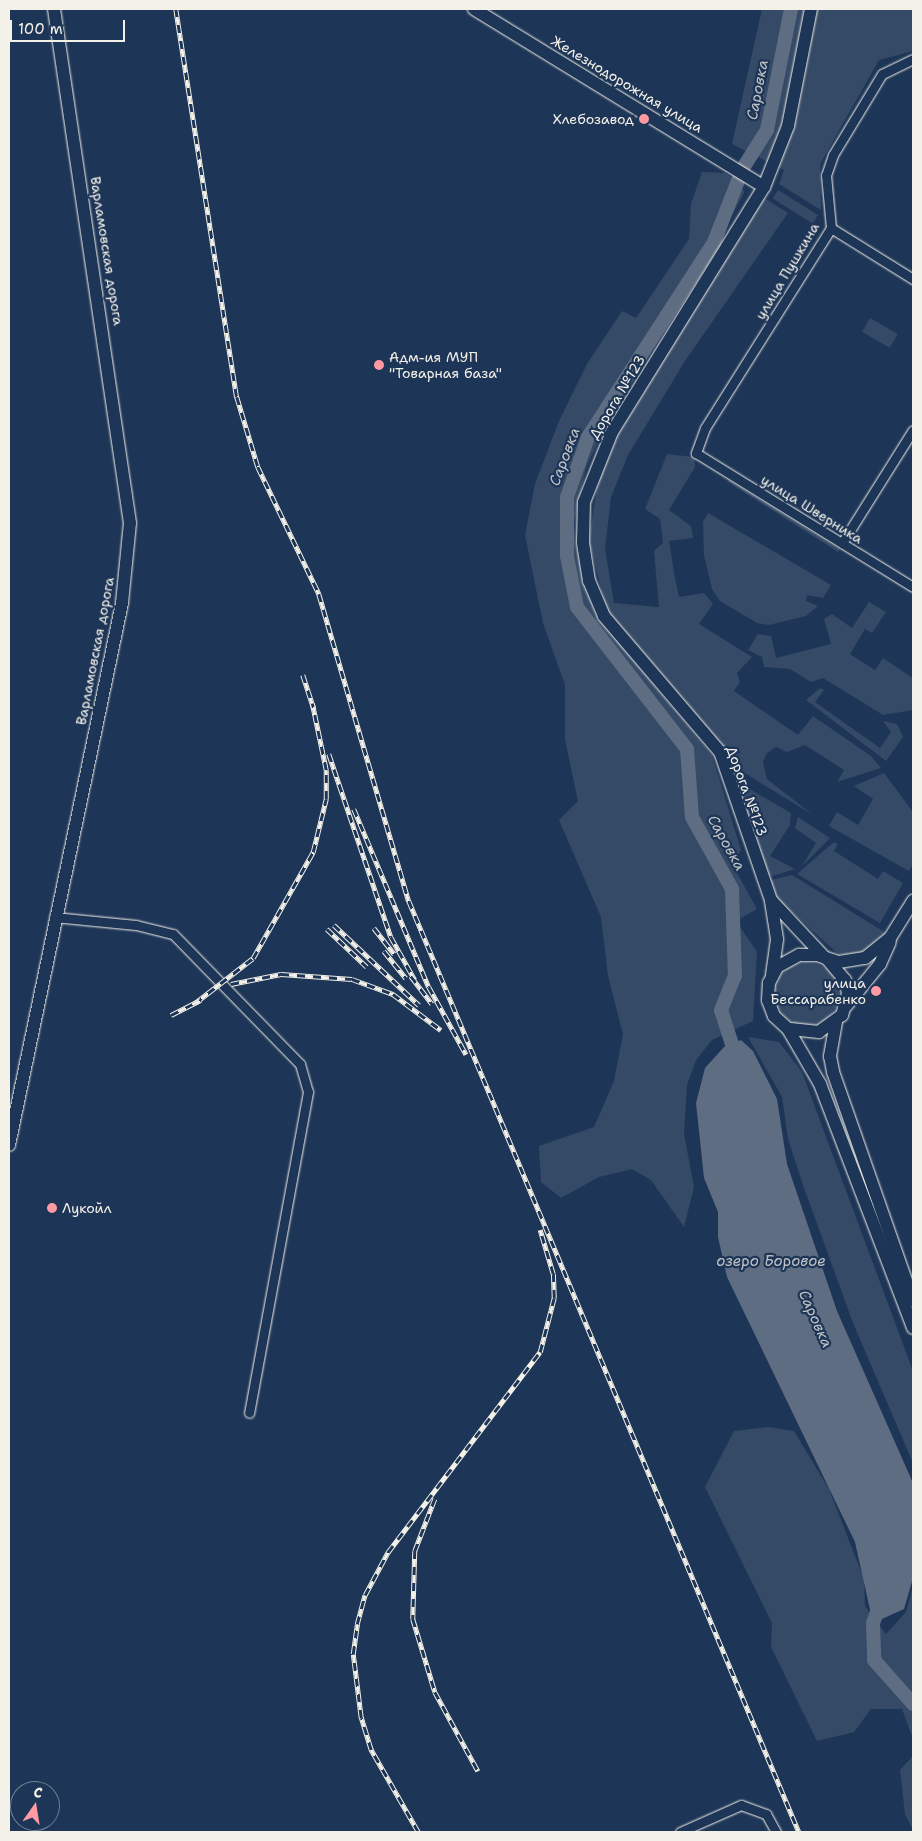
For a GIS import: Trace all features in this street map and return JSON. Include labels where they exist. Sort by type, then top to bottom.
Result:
[{"type":"main road","name":"Варламовская дорога","points":[[9,1145],[54,917],[122,602],[130,523],[54,9]]},
{"type":"main road","name":"Железнодорожная улица","points":[[474,9],[722,159],[764,187]]},
{"type":"main road","name":"Дорога №123","points":[[772,975],[777,939],[771,900],[720,752],[604,616],[589,580],[583,542],[584,502],[612,432],[764,187],[788,126],[811,9]]},
{"type":"main road","name":"Дорога №123","points":[[771,900],[826,959]]},
{"type":"main road","points":[[913,901],[890,938],[865,958],[851,961],[799,955],[784,962],[772,975],[767,991],[770,1008],[788,1029],[820,1084],[913,1328]]},
{"type":"main road","points":[[890,938],[891,946],[836,1022],[830,1056],[833,1072],[913,1301]]},
{"type":"main road","points":[[826,959],[845,980],[846,1006]]},
{"type":"main road","points":[[851,961],[864,970],[866,983]]},
{"type":"main road","points":[[788,1029],[808,1034],[836,1022]]},
{"type":"street","name":"улица Пушкина","points":[[696,453],[704,428],[831,228],[826,176],[833,155],[882,74],[913,59]]},
{"type":"street","points":[[831,228],[913,279]]},
{"type":"street","points":[[842,543],[913,430]]},
{"type":"street","name":"улица Шверника","points":[[696,453],[913,587]]},
{"type":"street","points":[[54,917],[136,925],[173,934],[300,1064],[308,1092],[249,1412]]},
{"type":"street","points":[[680,1832],[741,1805],[766,1814],[776,1832]]},
{"type":"shaded area","points":[[762,9],[913,9],[913,51],[879,60],[820,164],[821,210],[779,184],[784,170],[732,144]]},
{"type":"shaded area","points":[[702,172],[725,173],[742,184],[744,193],[695,284],[618,398],[586,468],[574,523],[576,547],[595,614],[712,755],[741,850],[732,864],[757,909],[736,921],[757,952],[753,1021],[712,1040],[696,1060],[687,1085],[684,1134],[694,1187],[684,1227],[651,1180],[632,1169],[599,1177],[561,1198],[541,1182],[539,1146],[594,1127],[614,1081],[623,1034],[608,976],[601,917],[559,820],[578,801],[565,740],[565,685],[543,623],[525,535],[535,484],[559,421],[587,364],[622,311],[636,318],[689,239],[691,204]]},
{"type":"shaded area","points":[[778,190],[818,215],[813,223],[773,198]]},
{"type":"shaded area","points":[[764,198],[788,213],[685,361],[628,455],[611,497],[605,549],[614,603],[659,607],[654,551],[663,543],[660,519],[645,509],[667,454],[694,457],[695,467],[669,510],[691,526],[693,538],[669,541],[675,578],[679,597],[704,593],[713,604],[699,624],[752,657],[737,673],[740,682],[734,691],[798,735],[813,716],[871,756],[881,768],[837,782],[844,770],[805,745],[787,752],[776,747],[767,753],[763,762],[767,779],[813,815],[743,772],[727,758],[608,615],[589,541],[599,474],[618,432]]},
{"type":"shaded area","points":[[870,318],[898,334],[890,348],[862,332]]},
{"type":"shaded area","points":[[729,480],[840,549],[838,552],[728,482]]},
{"type":"shaded area","points":[[708,513],[831,585],[823,598],[807,595],[806,601],[818,606],[806,616],[769,625],[757,623],[720,601],[712,589],[704,555],[703,522]]},
{"type":"shaded area","points":[[869,602],[886,612],[872,633],[865,629],[850,654],[875,670],[883,658],[913,678],[913,710],[883,715],[823,678],[811,682],[790,669],[764,667],[762,657],[748,650],[758,634],[771,636],[776,658],[831,644],[824,619],[832,614],[852,628]]},
{"type":"shaded area","points":[[820,688],[824,690],[815,702],[880,748],[891,732],[883,721],[897,724],[903,737],[886,761],[806,700]]},
{"type":"shaded area","points":[[884,773],[913,812],[913,864],[909,871],[829,826],[837,812],[858,825],[873,799],[854,786]]},
{"type":"shaded area","points":[[732,779],[791,813],[790,825],[770,856],[795,869],[773,876],[763,873]]},
{"type":"shaded area","points":[[798,817],[830,838],[802,866],[816,843],[795,828]]},
{"type":"shaded area","points":[[834,842],[838,844],[834,851],[878,879],[883,871],[903,883],[880,923],[797,874]]},
{"type":"shaded area","points":[[792,875],[886,933],[872,949],[851,956],[837,953],[771,893],[767,881]]},
{"type":"shaded area","points":[[801,962],[813,962],[830,971],[837,982],[839,994],[837,1006],[830,1017],[813,1026],[801,1026],[789,1021],[780,1012],[775,1000],[775,988],[780,976],[789,967]]},
{"type":"shaded area","points":[[748,1037],[779,1042],[802,1072],[913,1371],[913,1463],[853,1323],[804,1188],[788,1139],[782,1097]]},
{"type":"shaded area","points":[[768,1427],[794,1431],[829,1489],[864,1579],[865,1606],[886,1634],[906,1612],[913,1586],[913,1739],[902,1709],[871,1709],[854,1732],[817,1741],[771,1647],[772,1623],[705,1487],[734,1431]]},
{"type":"shaded area","points":[[913,1756],[913,1830],[905,1814],[900,1770]]},
{"type":"water","name":"озеро Боровое","points":[[741,1040],[753,1051],[777,1099],[787,1164],[837,1311],[913,1483],[913,1578],[904,1609],[873,1623],[855,1542],[727,1277],[718,1237],[718,1212],[704,1178],[696,1103],[705,1068],[724,1047]]},
{"type":"waterway","name":"Саровка","points":[[737,1060],[721,1010],[735,976],[732,889],[692,817],[687,749],[577,607],[567,556],[567,497],[588,437],[714,242],[743,168],[767,130],[791,9]]},
{"type":"waterway","name":"Саровка","points":[[879,1606],[873,1623],[874,1660],[913,1704]]},
{"type":"railway","points":[[176,9],[237,397],[258,467],[319,594],[409,901],[799,1832]]},
{"type":"railway","points":[[303,675],[314,709]]},
{"type":"railway","points":[[195,1003],[253,958],[313,852],[326,799],[326,770],[312,703]]},
{"type":"railway","points":[[329,754],[391,937],[415,980]]},
{"type":"railway","points":[[354,809],[429,987],[466,1054]]},
{"type":"railway","points":[[334,925],[419,1005]]},
{"type":"railway","points":[[374,928],[394,954]]},
{"type":"railway","points":[[327,929],[367,967]]},
{"type":"railway","points":[[384,951],[406,978]]},
{"type":"railway","points":[[231,984],[281,974],[352,979],[393,994],[441,1030]]},
{"type":"railway","points":[[411,976],[432,1004]]},
{"type":"railway","points":[[171,1015],[200,1000]]},
{"type":"railway","points":[[418,1832],[371,1750],[361,1718],[353,1654],[357,1624],[365,1595],[388,1552],[540,1352],[554,1298],[553,1274],[540,1230]]},
{"type":"railway","points":[[435,1499],[415,1551],[413,1619],[435,1692],[478,1771]]},
{"type":"place","name":"Хлебозавод","points":[[644,119]]},
{"type":"place","name":"Адм-ия МУП \"Товарная база\"","points":[[379,365]]},
{"type":"place","name":"улица Бессарабенко","points":[[876,991]]},
{"type":"place","name":"Лукойл","points":[[52,1208]]}]
